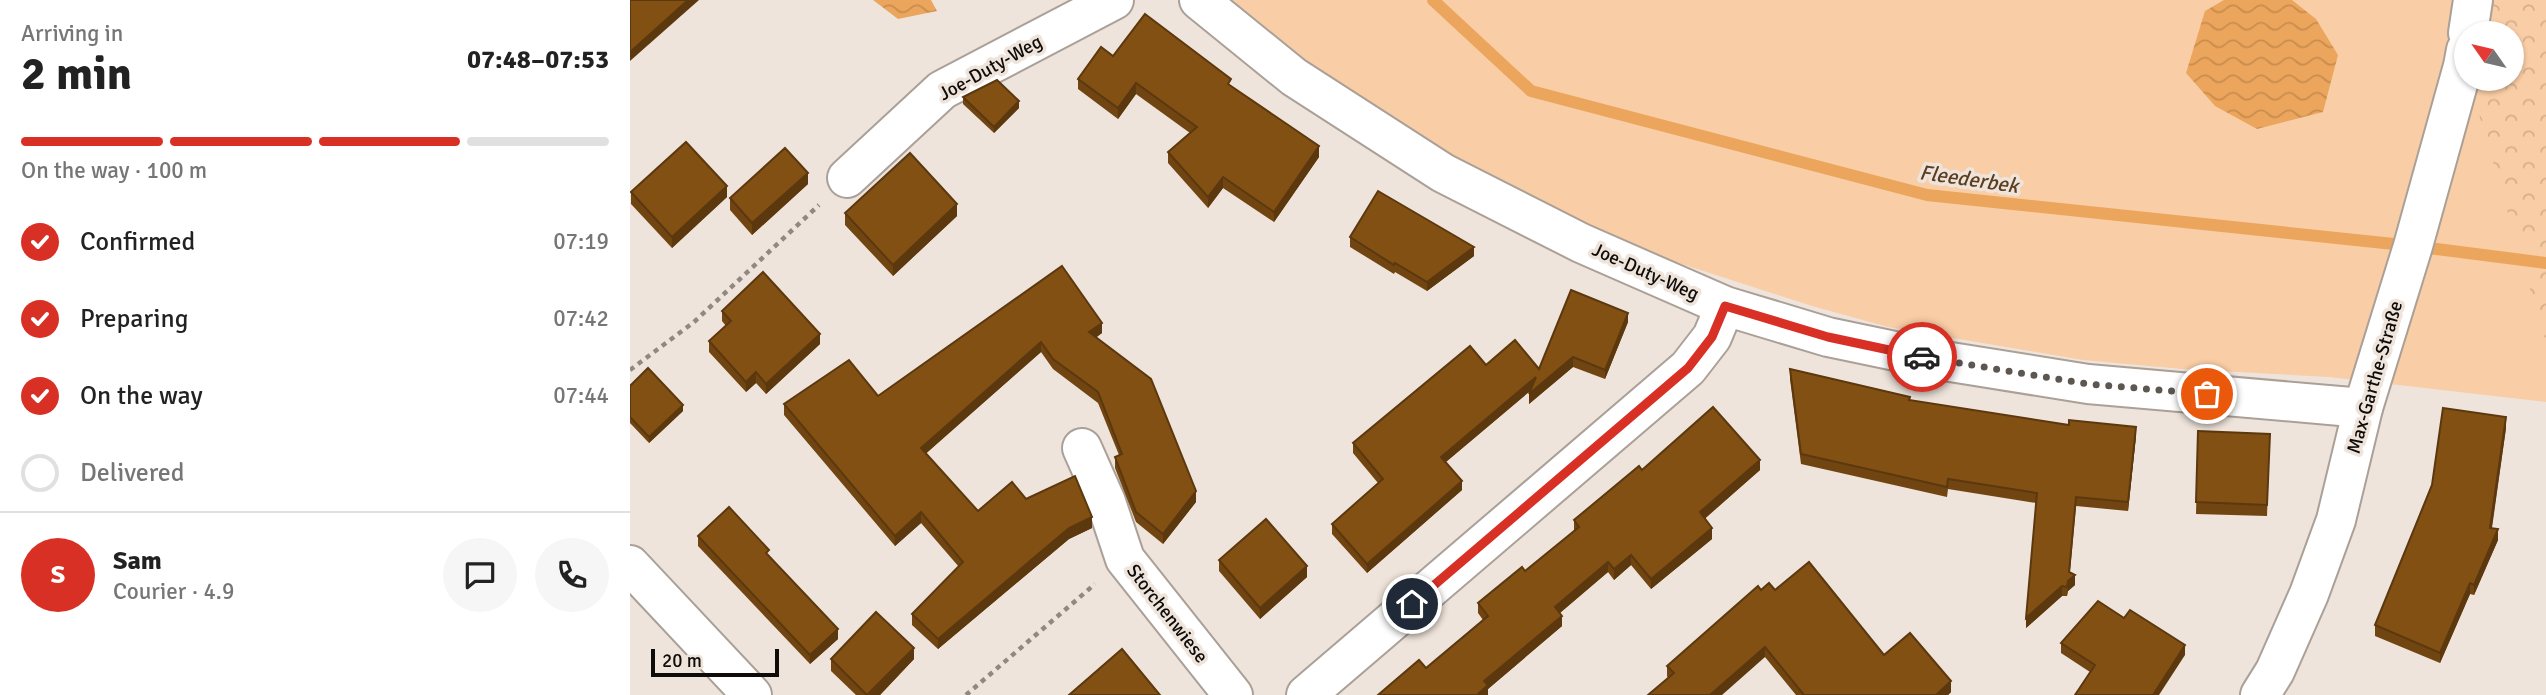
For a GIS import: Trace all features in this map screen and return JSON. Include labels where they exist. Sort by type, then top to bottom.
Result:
[{"type":"street","name":"Joe-Duty-Weg","points":[[847,178],[942,90],[1114,0]]},
{"type":"street","name":"Joe-Duty-Weg","points":[[1199,0],[1294,77],[1443,173],[1581,243],[1725,306],[1828,337],[1952,362],[2088,384],[2364,408]]},
{"type":"street","points":[[2470,21],[2473,0]]},
{"type":"street","name":"Max-Garthe-Straße","points":[[2260,695],[2275,671],[2309,594],[2336,520],[2364,408],[2456,91]]},
{"type":"street","points":[[1306,695],[1688,368],[1712,337],[1725,306]]},
{"type":"street","name":"Storchenwiese","points":[[1082,448],[1106,502],[1125,559],[1233,695]]},
{"type":"street","points":[[630,565],[752,695]]},
{"type":"path","points":[[630,370],[694,322],[847,178]]},
{"type":"path","points":[[966,695],[1125,559]]},
{"type":"green space","points":[[1225,0],[2546,0],[2546,402],[2329,377],[2182,369],[2083,360],[1888,327],[1812,306],[1620,244],[1531,202],[1403,128],[1312,67]]},
{"type":"green space","points":[[2483,0],[2546,0],[2546,344],[2472,91],[2524,91],[2524,21],[2480,21]]},
{"type":"water","points":[[873,0],[931,0],[937,11],[898,19]]},
{"type":"water","points":[[2224,0],[2292,0],[2316,19],[2338,55],[2323,112],[2257,129],[2215,106],[2186,73],[2205,11]]},
{"type":"building","points":[[630,0],[688,0],[630,52]]},
{"type":"building","points":[[1145,14],[1231,79],[1228,84],[1319,146],[1274,212],[1223,177],[1208,197],[1168,152],[1197,127],[1136,83],[1118,108],[1078,79],[1101,47],[1113,56]]},
{"type":"building","points":[[997,80],[1019,101],[994,127],[963,97]]},
{"type":"building","points":[[686,142],[727,186],[672,237],[631,192]]},
{"type":"building","points":[[785,148],[808,173],[752,223],[730,198]]},
{"type":"building","points":[[910,153],[957,204],[893,265],[845,213]]},
{"type":"building","points":[[1378,191],[1474,247],[1427,282],[1395,263],[1394,265],[1350,237]]},
{"type":"building","points":[[1062,266],[1102,323],[1089,332],[1151,379],[1196,491],[1163,534],[1136,512],[1115,457],[1122,454],[1098,392],[1053,359],[1041,342],[921,448],[978,511],[1012,482],[1026,499],[1075,476],[1092,517],[1069,528],[938,639],[912,614],[963,562],[921,512],[895,536],[784,404],[849,360],[878,396]]},
{"type":"building","points":[[763,272],[820,334],[766,384],[756,372],[746,382],[709,341],[731,321],[722,311]]},
{"type":"building","points":[[1571,290],[1628,313],[1605,370],[1573,357],[1529,394],[1536,377],[1441,457],[1462,481],[1367,564],[1332,524],[1383,479],[1353,443],[1470,346],[1486,365],[1515,340],[1539,369]]},
{"type":"building","points":[[648,368],[683,405],[649,437],[630,417],[630,386]]},
{"type":"building","points":[[1790,369],[1910,397],[1909,400],[2069,425],[2069,420],[2136,427],[2128,502],[2076,497],[2069,572],[2075,575],[2068,581],[2067,587],[2062,586],[2026,618],[2037,493],[1948,479],[1947,487],[1801,454]]},
{"type":"building","points":[[1713,407],[1760,460],[1700,512],[1712,528],[1651,579],[1631,555],[1614,569],[1608,562],[1555,607],[1562,616],[1484,681],[1488,685],[1477,695],[1378,695],[1419,660],[1426,668],[1488,616],[1478,603],[1522,567],[1525,571],[1579,527],[1574,520],[1639,466],[1642,470]]},
{"type":"building","points":[[2443,408],[2506,417],[2490,528],[2498,529],[2474,585],[2470,583],[2440,653],[2375,625],[2432,485]]},
{"type":"building","points":[[2198,431],[2270,434],[2267,505],[2196,502]]},
{"type":"building","points":[[729,507],[769,550],[766,553],[838,629],[810,655],[698,536]]},
{"type":"building","points":[[1266,519],[1307,566],[1260,608],[1219,560]]},
{"type":"building","points":[[1809,562],[1884,655],[1910,633],[1951,681],[1936,695],[1804,695],[1765,647],[1710,695],[1648,695],[1674,673],[1667,666],[1758,586],[1761,590],[1769,583],[1775,590]]},
{"type":"building","points":[[2098,601],[2124,618],[2130,610],[2185,645],[2153,695],[2075,695],[2095,665],[2061,643]]},
{"type":"building","points":[[876,612],[914,648],[867,695],[831,659]]},
{"type":"building","points":[[1122,649],[1160,695],[1069,695]]},
{"type":"waterway","name":"Fleederbek","points":[[1433,0],[1531,91],[1927,195],[2413,246],[2546,263]]},
{"type":"way so far","points":[[1922,357],[2088,384],[2207,394]]},
{"type":"route","points":[[1412,604],[1688,368],[1712,337],[1725,306],[1828,337],[1922,357]]}]
